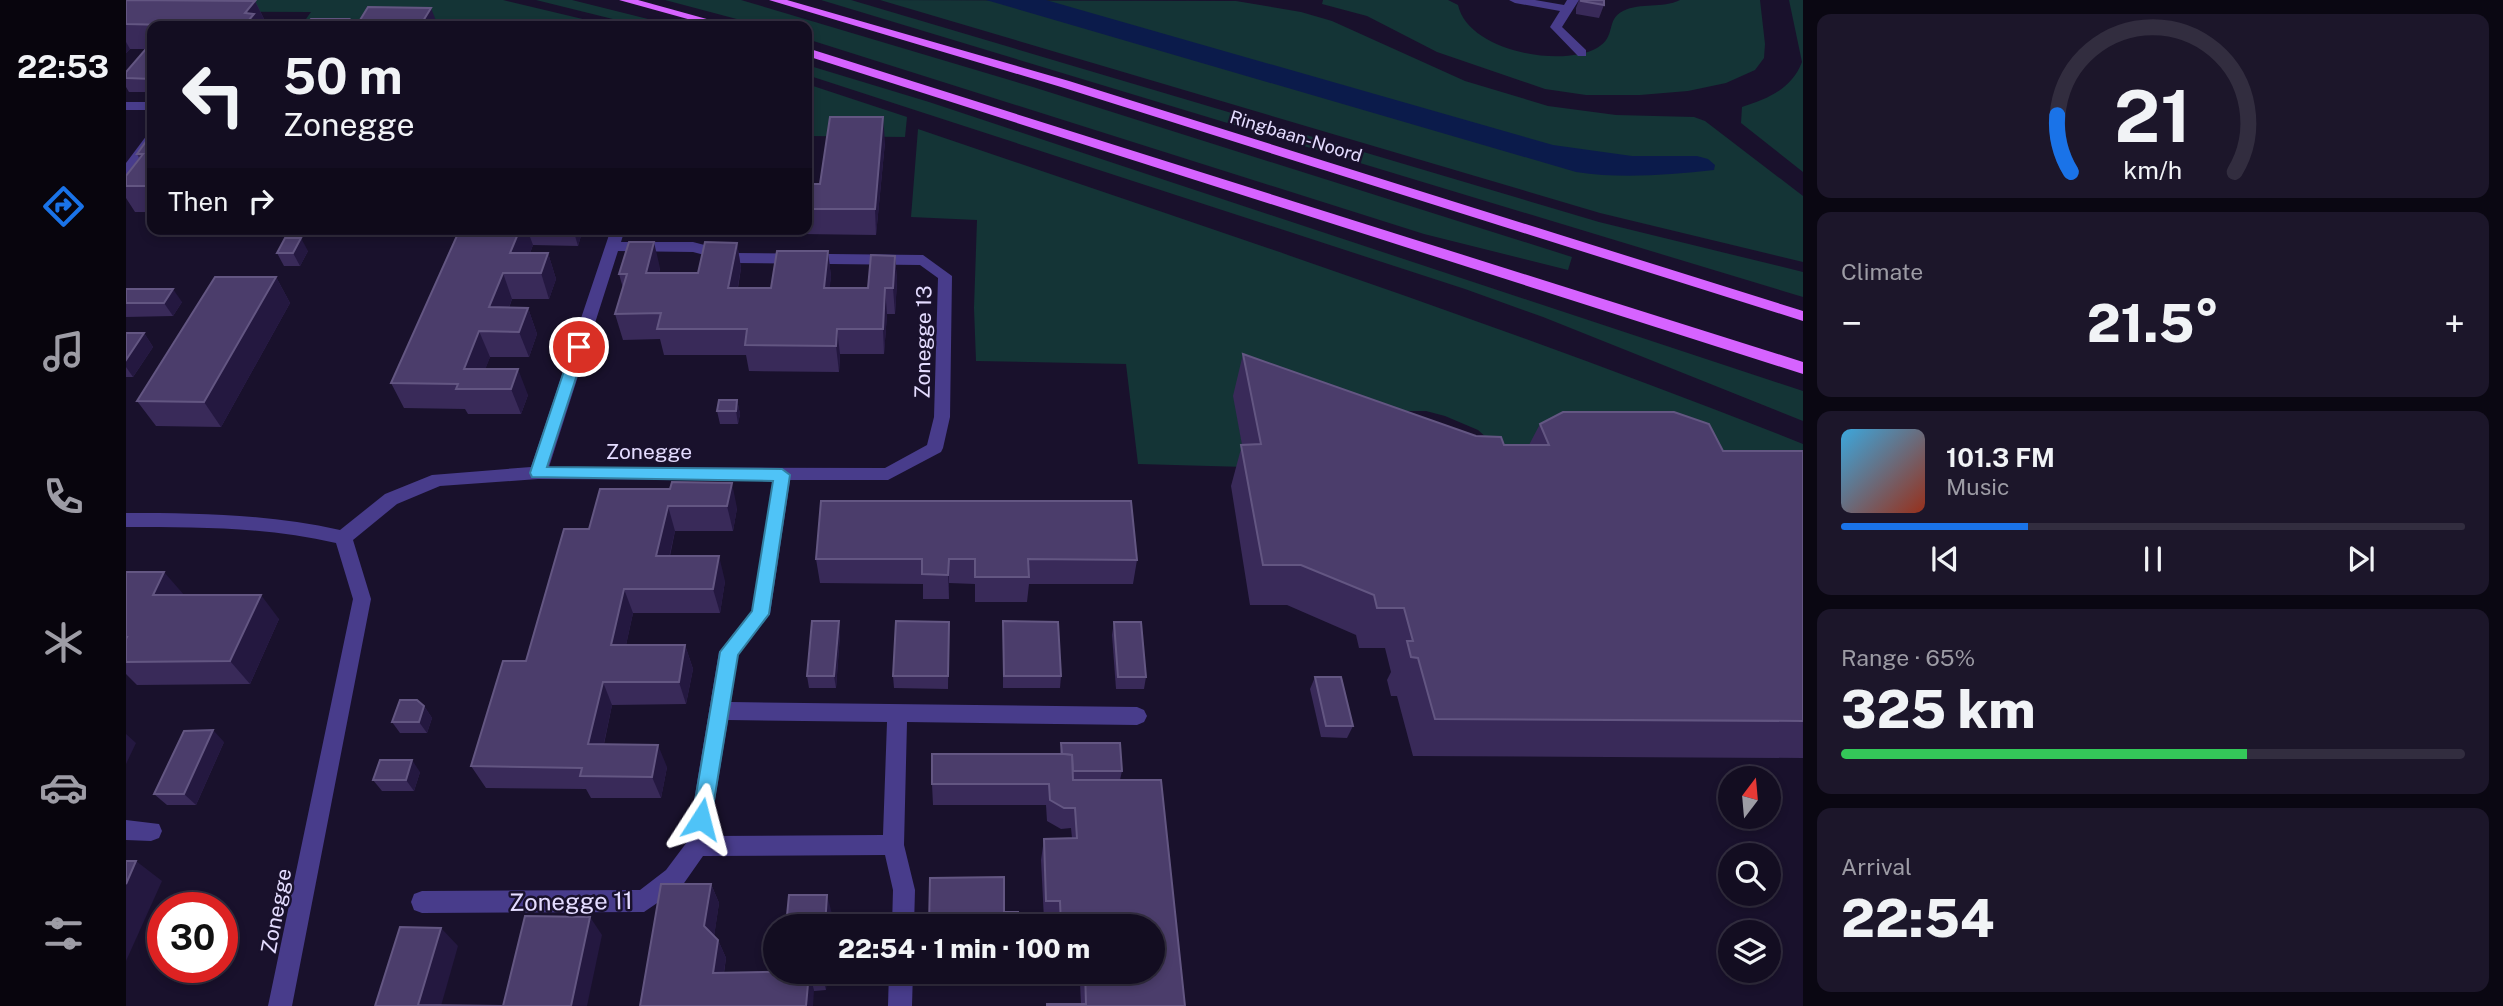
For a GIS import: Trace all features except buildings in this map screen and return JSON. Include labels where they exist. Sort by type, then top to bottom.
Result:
[{"type":"main road","points":[[625,0],[711,21]]},
{"type":"main road","name":"Ringbaan-Noord","points":[[775,0],[1065,84],[1803,316]]},
{"type":"main road","points":[[812,54],[1803,368]]},
{"type":"street","points":[[1514,0],[1570,4],[1556,27],[1581,54]]},
{"type":"street","points":[[126,106],[147,106]]},
{"type":"street","points":[[126,172],[147,145]]},
{"type":"street","points":[[538,473],[616,235]]},
{"type":"street","points":[[693,247],[696,235]]},
{"type":"street","name":"Zonegge 13","points":[[612,246],[693,247],[735,258],[923,260],[945,276],[942,417]]},
{"type":"street","name":"Zonegge","points":[[280,1006],[362,599],[343,538],[391,499],[438,480],[538,473],[888,474],[935,448],[942,417]]},
{"type":"street","name":"Zonegge 11","points":[[422,902],[644,901],[674,878],[697,846],[729,652],[761,614],[782,475]]},
{"type":"street","points":[[126,520],[201,520],[290,526],[343,538]]},
{"type":"street","points":[[719,711],[1137,716]]},
{"type":"street","points":[[897,713],[893,845],[904,890],[903,914]]},
{"type":"street","points":[[126,830],[151,831]]},
{"type":"street","points":[[697,846],[893,845]]},
{"type":"street","points":[[900,1006],[901,984]]},
{"type":"green space","points":[[126,0],[503,0],[591,21],[305,21],[311,12],[126,11]]},
{"type":"green space","points":[[536,0],[572,0],[656,21],[621,21]]},
{"type":"green space","points":[[665,0],[741,0],[811,21],[744,21]]},
{"type":"green space","points":[[821,0],[851,0],[1599,222],[1803,272],[1803,297]]},
{"type":"green space","points":[[880,0],[1236,1],[1301,12],[1332,21],[1465,81],[1548,106],[1616,115],[1694,117],[1705,121],[1803,196],[1803,262],[1600,213]]},
{"type":"green space","points":[[1323,0],[1448,0],[1458,5],[1465,21],[1479,34],[1497,44],[1518,51],[1562,56],[1581,54],[1603,44],[1614,19],[1630,8],[1680,0],[1760,0],[1764,58],[1755,70],[1726,83],[1688,91],[1640,95],[1586,95],[1545,89],[1437,52],[1367,16],[1322,4]]},
{"type":"green space","points":[[1789,0],[1803,0],[1803,172],[1741,123],[1742,107],[1778,92],[1792,79],[1802,62]]},
{"type":"green space","points":[[812,21],[1033,87],[1572,257],[1568,270],[1424,234],[812,41]]},
{"type":"green space","points":[[812,67],[929,102],[1803,391],[1803,421],[1543,317],[1465,289],[812,77]]},
{"type":"green space","points":[[812,86],[907,117],[905,137],[812,136]]},
{"type":"green space","points":[[918,129],[1473,320],[1803,444],[1803,511],[1518,466],[1478,430],[1426,411],[1406,411],[1389,415],[1350,439],[1234,396],[1246,467],[1138,464],[1126,364],[976,361],[974,308],[977,220],[911,217]]},
{"type":"water","points":[[986,0],[1046,0],[1553,145],[1632,156],[1697,156],[1708,159],[1715,165],[1714,170],[1627,176],[1576,172]]},
{"type":"route","points":[[579,347],[538,473],[782,475],[761,614],[729,652],[701,819]]}]
